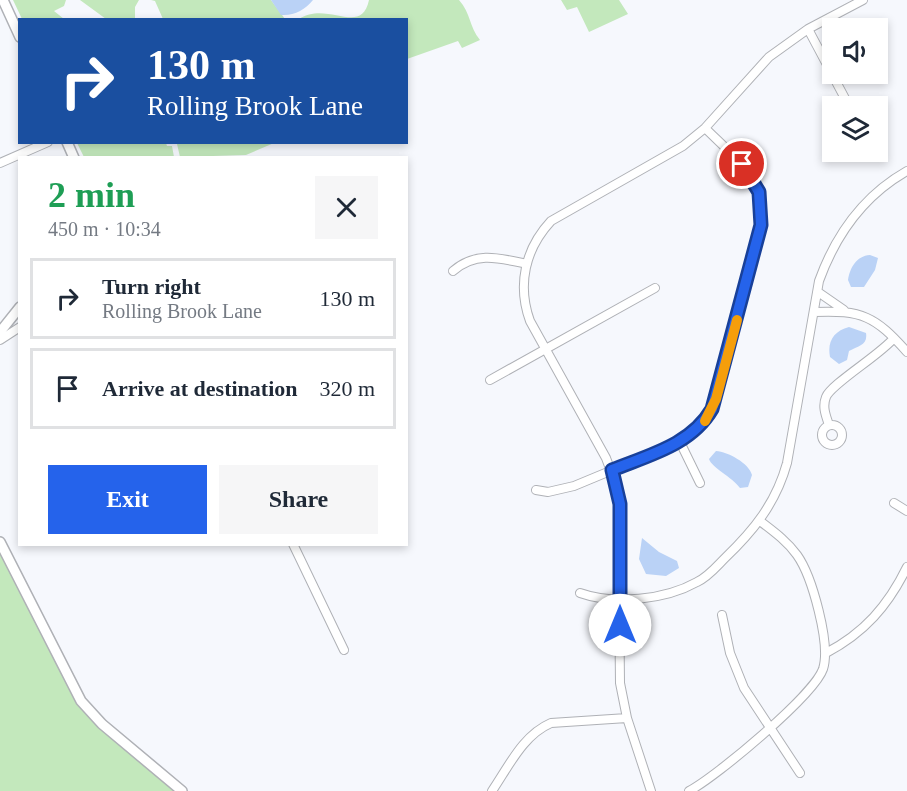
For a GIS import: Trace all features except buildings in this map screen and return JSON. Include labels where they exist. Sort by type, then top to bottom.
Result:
[{"type":"street","points":[[3,0],[18,33]]},
{"type":"street","points":[[651,791],[627,718],[620,683],[620,504],[612,470],[526,309],[523,284],[526,264],[536,240],[561,213],[682,146],[705,128],[769,57],[808,29],[863,0]]},
{"type":"street","points":[[808,29],[844,96]]},
{"type":"street","points":[[536,490],[559,490],[680,442],[706,420],[716,399],[762,214],[759,192],[748,171],[705,128]]},
{"type":"street","points":[[0,163],[43,144]]},
{"type":"street","points":[[580,593],[620,602],[697,583],[760,521],[781,484],[787,463],[814,312],[825,266],[843,229],[867,201],[907,171]]},
{"type":"street","points":[[453,272],[461,265],[482,257],[502,258],[526,264]]},
{"type":"street","points":[[490,381],[655,288]]},
{"type":"street","points":[[818,292],[844,310],[875,321],[907,352]]},
{"type":"street","points":[[0,333],[18,310]]},
{"type":"street","points":[[814,312],[844,310]]},
{"type":"street","points":[[0,340],[18,328]]},
{"type":"street","points":[[829,425],[824,408],[829,392],[879,353],[894,338]]},
{"type":"street","points":[[680,442],[700,483]]},
{"type":"street","points":[[894,503],[907,511]]},
{"type":"street","points":[[689,791],[716,774],[813,687],[822,671],[825,653],[803,565],[788,544],[760,521]]},
{"type":"street","points":[[0,542],[81,701],[99,721],[183,791]]},
{"type":"street","points":[[294,546],[344,650]]},
{"type":"street","points":[[825,653],[856,635],[879,613],[907,567]]},
{"type":"street","points":[[722,615],[736,672],[754,704],[800,773]]},
{"type":"street","points":[[492,791],[521,748],[540,727],[551,723],[627,718]]},
{"type":"green space","points":[[13,0],[66,0],[64,6],[54,11],[63,18],[22,18]]},
{"type":"green space","points":[[80,0],[139,0],[135,7],[135,18],[105,18]]},
{"type":"green space","points":[[151,0],[271,0],[284,18],[163,18],[155,1]]},
{"type":"green space","points":[[369,0],[459,0],[480,40],[462,48],[458,41],[408,59],[408,18],[301,18],[321,13],[351,17],[359,16],[365,11]]},
{"type":"green space","points":[[561,0],[619,0],[628,14],[589,32],[577,7],[567,10]]},
{"type":"green space","points":[[78,144],[166,144],[172,146],[174,156],[84,156]]},
{"type":"green space","points":[[177,144],[272,144],[246,155],[180,156]]},
{"type":"green space","points":[[0,546],[82,707],[181,791],[0,791]]},
{"type":"water","points":[[271,0],[313,0],[299,12],[281,15]]},
{"type":"water","points":[[870,255],[878,258],[875,270],[864,287],[851,287],[848,280],[852,267],[857,260]]},
{"type":"water","points":[[849,327],[866,333],[866,337],[862,345],[849,351],[847,360],[839,364],[830,357],[831,342],[839,331]]},
{"type":"water","points":[[716,451],[732,456],[747,466],[752,475],[748,487],[740,488],[711,462],[709,459]]},
{"type":"water","points":[[642,538],[659,552],[677,561],[679,568],[666,576],[646,574],[639,559]]},
{"type":"slow traffic","points":[[705,421],[716,399],[737,320]]},
{"type":"route","points":[[620,625],[620,504],[612,470],[680,442],[698,429],[712,409],[761,225],[762,203],[759,192],[742,164]]}]
